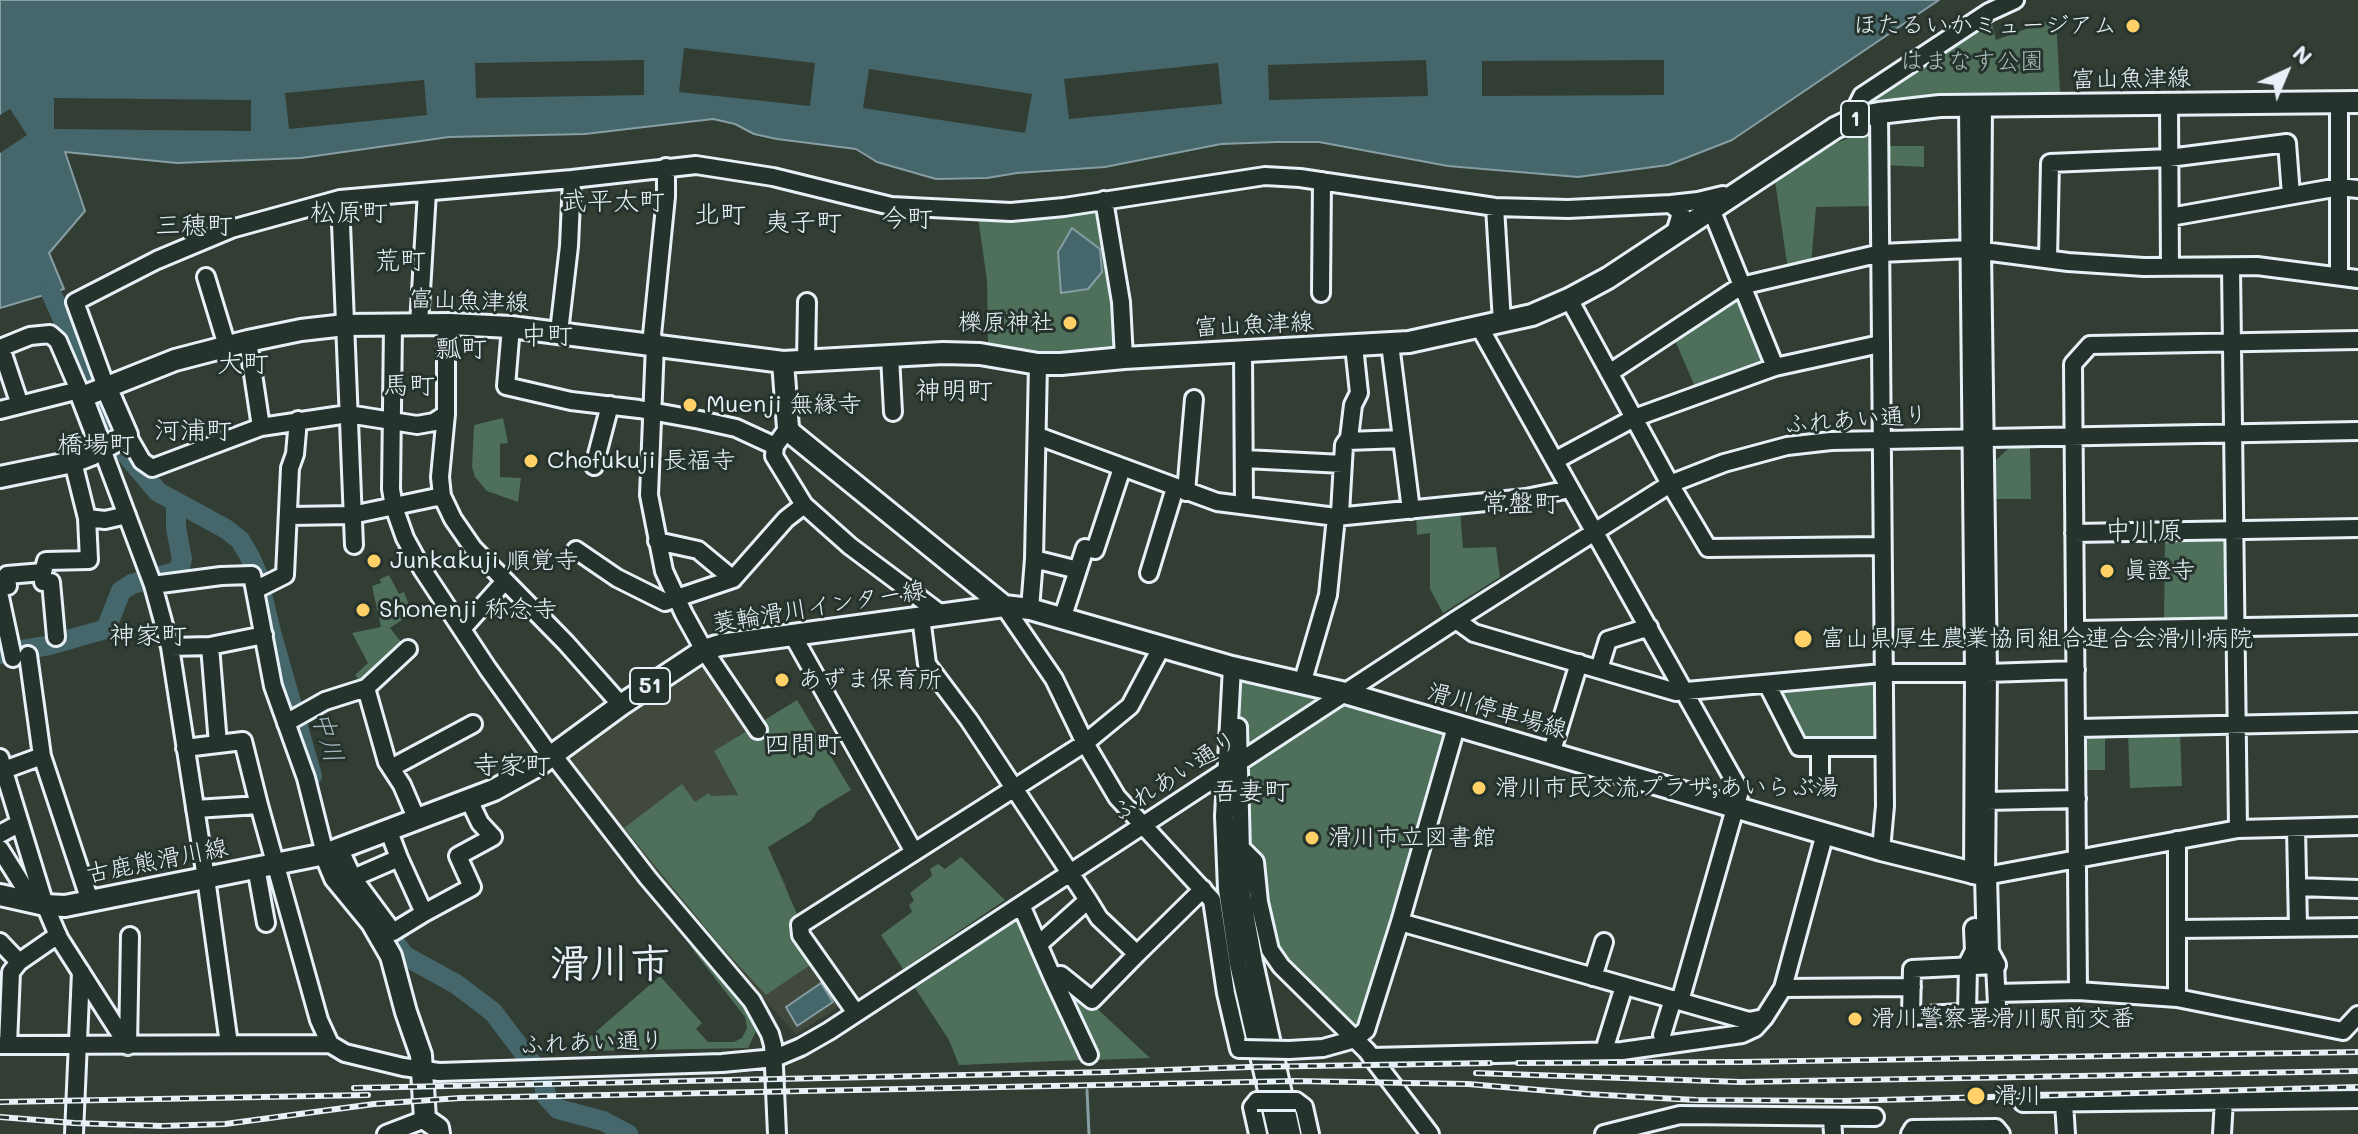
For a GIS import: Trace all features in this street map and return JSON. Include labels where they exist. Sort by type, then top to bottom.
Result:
[{"type":"main road","name":"富山魚津線","points":[[81,393],[106,387],[175,360],[227,346],[301,330],[345,325],[511,327],[783,362],[980,354],[1038,364],[1409,342],[1532,315],[1569,299],[1608,278],[1835,128],[1868,115],[1940,106],[2348,102]]},
{"type":"main road","points":[[783,362],[788,428]]},
{"type":"main road","points":[[0,477],[73,462],[127,435],[106,387]]},
{"type":"main road","points":[[81,393],[102,449]]},
{"type":"main road","name":"蓑輪滑川インター線","points":[[788,428],[1004,606]]},
{"type":"main road","name":"蓑輪滑川インター線","points":[[332,851],[494,790],[553,755],[704,650],[792,634],[1004,606]]},
{"type":"main road","name":"滑川停車場線","points":[[1004,606],[1030,609],[1161,648],[1345,693],[1881,850],[1980,875]]},
{"type":"main road","points":[[332,851],[335,878],[372,923],[391,956],[421,1055],[432,1127]]},
{"type":"main road","name":"古鹿熊滑川線","points":[[0,895],[65,906],[332,851]]},
{"type":"main road","points":[[1980,875],[1988,952],[1995,965]]},
{"type":"main road","points":[[1968,967],[1976,951],[1980,875]]},
{"type":"street","points":[[1881,850],[1885,806],[1881,253],[1868,115],[1857,106],[1862,96],[1989,12],[2015,0]]},
{"type":"street","points":[[2339,276],[2339,187],[2348,102]]},
{"type":"street","points":[[2169,105],[2170,267]]},
{"type":"street","points":[[1976,107],[1980,875]]},
{"type":"street","points":[[2048,259],[2050,163],[2169,158],[2287,143],[2291,195]]},
{"type":"street","points":[[106,387],[75,302],[157,260],[231,229],[340,199],[696,165],[773,177],[891,206],[1029,212],[1265,176],[1322,181],[1495,207],[1568,209],[1671,204],[1736,191]]},
{"type":"street","points":[[666,167],[666,197],[652,335],[655,344],[649,495],[664,571],[704,650],[758,730]]},
{"type":"street","points":[[559,332],[569,246],[572,179]]},
{"type":"street","points":[[1321,293],[1322,181]]},
{"type":"street","points":[[2170,217],[2339,187],[2358,189]]},
{"type":"street","points":[[419,324],[427,192]]},
{"type":"street","points":[[340,199],[354,545]]},
{"type":"street","points":[[1104,200],[1121,302],[1124,358]]},
{"type":"street","points":[[1671,204],[1681,213],[1675,233]]},
{"type":"street","points":[[1495,207],[1502,322]]},
{"type":"street","points":[[1711,209],[1775,367]]},
{"type":"street","points":[[1611,372],[1741,286],[1881,253],[1975,250],[2048,259],[2170,267],[2257,266],[2358,279]]},
{"type":"street","points":[[2231,267],[2238,829]]},
{"type":"street","points":[[206,277],[227,346]]},
{"type":"street","points":[[1569,299],[1708,548],[1882,546]]},
{"type":"street","points":[[806,361],[807,302]]},
{"type":"street","points":[[446,324],[446,414],[440,477],[442,496],[473,548],[566,643],[621,705]]},
{"type":"street","points":[[393,325],[391,489],[405,538],[422,569],[546,750],[752,1001],[770,1034],[775,1058],[772,1065],[777,1134]]},
{"type":"street","points":[[511,327],[506,386],[571,401],[651,410],[736,428],[775,446]]},
{"type":"street","points":[[1480,328],[1740,791],[1677,1000],[1662,1035]]},
{"type":"street","points":[[0,410],[81,393],[58,341],[50,334],[30,336],[1,348],[20,405]]},
{"type":"street","points":[[2078,991],[2073,364],[2090,345],[2358,340]]},
{"type":"street","points":[[248,341],[261,427]]},
{"type":"street","points":[[1390,344],[1411,510]]},
{"type":"street","points":[[1556,460],[1634,418],[1775,367],[1880,344]]},
{"type":"street","points":[[1302,684],[1328,595],[1336,517],[1340,513],[1344,445],[1353,405],[1359,393],[1354,346]]},
{"type":"street","points":[[1243,352],[1244,505]]},
{"type":"street","points":[[890,356],[893,412]]},
{"type":"street","points":[[1030,609],[1038,364]]},
{"type":"street","points":[[1149,573],[1181,490],[1194,399]]},
{"type":"street","points":[[594,466],[610,405]]},
{"type":"street","points":[[127,435],[142,461],[152,468],[261,427],[298,420],[348,414],[417,425],[434,422],[446,414]]},
{"type":"street","points":[[255,590],[285,575],[290,468],[295,454],[298,420]]},
{"type":"street","points":[[788,428],[775,446],[774,456],[804,505],[931,616],[927,664],[1015,788],[1099,918],[1137,954]]},
{"type":"street","name":"ふれあい通り","points":[[4,1045],[330,1044],[345,1053],[422,1071],[722,1063],[775,1058],[801,1047],[856,1013],[1456,620],[1670,484],[1724,463],[1787,446],[1881,438],[2358,431]]},
{"type":"street","points":[[1038,436],[1217,502],[1336,517],[1526,498],[1570,489]]},
{"type":"street","points":[[1347,441],[1402,439]]},
{"type":"street","points":[[102,449],[153,585],[170,647],[229,1044]]},
{"type":"street","points":[[1245,459],[1343,464]]},
{"type":"street","points":[[56,637],[51,582],[43,582],[46,561],[89,560],[87,518],[73,462]]},
{"type":"street","points":[[1062,619],[1085,548],[1095,550],[1122,468]]},
{"type":"street","points":[[289,516],[352,515],[442,496]]},
{"type":"street","points":[[576,550],[617,578],[665,602],[733,579],[786,519],[804,505]]},
{"type":"street","points":[[87,518],[105,520],[127,515]]},
{"type":"street","points":[[2074,533],[2358,528]]},
{"type":"street","points":[[657,541],[698,550],[733,579]]},
{"type":"street","points":[[1034,559],[1074,569]]},
{"type":"street","points":[[0,588],[8,586],[7,575],[43,572]]},
{"type":"street","points":[[153,585],[252,575],[273,686],[332,851],[393,932],[472,887],[458,856],[493,837],[480,823],[469,800]]},
{"type":"street","points":[[462,629],[505,581]]},
{"type":"street","points":[[0,597],[20,657],[42,756],[90,901]]},
{"type":"street","points":[[1004,606],[1054,679],[1085,743],[1117,797],[1212,900],[1239,1049],[1323,1048],[1355,1039],[1366,1030],[1456,727]]},
{"type":"street","points":[[1456,620],[1474,633],[1676,692],[1882,673],[2076,670]]},
{"type":"street","points":[[2077,630],[2358,625]]},
{"type":"street","points":[[1599,669],[1608,640],[1649,627]]},
{"type":"street","points":[[792,634],[914,852]]},
{"type":"street","points":[[170,647],[210,646],[264,635]]},
{"type":"street","points":[[210,646],[218,744]]},
{"type":"street","points":[[856,1013],[801,935],[800,925],[1085,743],[1130,706],[1161,648]]},
{"type":"street","points":[[286,723],[325,701],[366,688],[408,649]]},
{"type":"street","points":[[1551,754],[1579,663]]},
{"type":"street","points":[[1237,668],[1225,844],[1227,889],[1238,964],[1277,1134]]},
{"type":"street","points":[[1980,875],[1987,801],[1981,673]]},
{"type":"street","points":[[1767,684],[1799,747],[1884,747]]},
{"type":"street","points":[[366,688],[391,768],[417,820]]},
{"type":"street","points":[[2078,728],[2358,722]]},
{"type":"street","points":[[391,768],[473,724]]},
{"type":"street","points":[[185,748],[243,741],[259,805],[266,923]]},
{"type":"street","points":[[1820,747],[1820,777]]},
{"type":"street","points":[[39,904],[20,823],[3,774],[42,756]]},
{"type":"street","points":[[1232,769],[1242,896],[1292,1134]]},
{"type":"street","points":[[1987,801],[2077,799]]},
{"type":"street","points":[[195,809],[259,805]]},
{"type":"street","points":[[0,834],[20,823]]},
{"type":"street","points":[[1980,875],[2238,829],[2358,826]]},
{"type":"street","points":[[2296,828],[2298,927]]},
{"type":"street","points":[[388,829],[424,913]]},
{"type":"street","points":[[1371,1057],[1622,1051],[1742,1034],[1755,1028],[1783,988],[1825,833]]},
{"type":"street","points":[[2177,840],[2177,998]]},
{"type":"street","points":[[1240,847],[1255,862],[1259,902],[1270,950],[1281,966],[1371,1057],[1430,1134]]},
{"type":"street","points":[[0,849],[39,904],[128,1046]]},
{"type":"street","points":[[353,878],[399,858]]},
{"type":"street","points":[[265,866],[330,1044]]},
{"type":"street","points":[[2297,887],[2358,889]]},
{"type":"street","points":[[1052,976],[1061,975],[1092,1000],[1203,889]]},
{"type":"street","points":[[1039,944],[1088,900]]},
{"type":"street","points":[[1021,905],[1089,1055]]},
{"type":"street","points":[[1400,922],[1749,1021],[1764,1018]]},
{"type":"street","points":[[2178,929],[2358,927]]},
{"type":"street","points":[[4,1045],[11,972],[19,962],[58,935]]},
{"type":"street","points":[[128,1046],[130,936]]},
{"type":"street","points":[[0,942],[19,962]]},
{"type":"street","points":[[1593,977],[1604,942]]},
{"type":"street","points":[[1995,965],[1997,1005],[1993,1011],[1911,1016],[1912,969],[1968,967],[1995,965]]},
{"type":"street","points":[[1967,1013],[1968,967]]},
{"type":"street","points":[[74,1134],[81,969]]},
{"type":"street","points":[[1606,1044],[1624,986]]},
{"type":"street","points":[[1783,988],[1912,987]]},
{"type":"street","points":[[1997,993],[2078,991],[2177,998],[2350,1031],[2358,1015]]},
{"type":"street","points":[[2023,1103],[2358,1099]]},
{"type":"street","points":[[2222,1134],[2224,1100]]},
{"type":"street","points":[[1258,1134],[1252,1107],[1257,1101],[1296,1101],[1304,1107],[1310,1134]]},
{"type":"street","points":[[2064,1103],[2066,1134]]},
{"type":"street","points":[[1604,1134],[1680,1115],[1832,1126],[1875,1117]]},
{"type":"street","points":[[386,1134],[432,1127]]},
{"type":"street","points":[[1910,1134],[1913,1129],[1996,1128],[2001,1134]]},
{"type":"shaded area","points":[[705,658],[752,727],[714,751],[786,884],[789,930],[842,1005],[796,1034],[615,827],[561,756]]},
{"type":"green space","name":"はまなす公園","points":[[1989,12],[1996,40],[2056,18],[2060,92],[1940,94],[1872,103],[1869,98]]},
{"type":"green space","points":[[1871,129],[1874,132],[1874,206],[1816,207],[1811,265],[1788,270],[1775,181],[1836,143]]},
{"type":"green space","points":[[1883,146],[1924,146],[1924,167],[1884,165]]},
{"type":"green space","points":[[1101,207],[1120,353],[1042,355],[988,349],[987,281],[978,217],[1024,219]]},
{"type":"green space","points":[[1736,295],[1741,298],[1766,360],[1762,366],[1696,389],[1674,338]]},
{"type":"green space","points":[[503,418],[508,443],[500,444],[500,477],[521,478],[518,502],[487,491],[475,477],[472,467],[474,425]]},
{"type":"green space","points":[[2010,447],[2030,448],[2031,499],[1995,499],[1994,462]]},
{"type":"green space","points":[[1460,509],[1463,548],[1496,547],[1500,577],[1443,613],[1430,589],[1430,533],[1417,535],[1416,513]]},
{"type":"green space","points":[[2165,534],[2226,534],[2233,620],[2164,625]]},
{"type":"green space","points":[[389,575],[399,594],[404,592],[412,613],[390,628],[406,648],[362,684],[355,675],[368,663],[352,633],[381,627],[372,586]]},
{"type":"green space","points":[[1882,673],[1884,745],[1802,746],[1767,684]]},
{"type":"green space","points":[[1241,678],[1456,727],[1355,1039],[1281,966],[1240,847],[1237,731]]},
{"type":"green space","points":[[797,700],[851,790],[818,810],[811,821],[768,847],[800,921],[789,930],[813,963],[766,995],[718,943],[624,828],[682,784],[695,802],[709,793],[711,796],[738,795],[714,751]]},
{"type":"green space","points":[[2180,732],[2182,786],[2130,788],[2128,734]]},
{"type":"green space","points":[[2087,734],[2105,734],[2105,770],[2084,770]]},
{"type":"green space","points":[[961,857],[1005,900],[903,969],[881,935],[912,912],[909,905],[914,901],[910,893],[932,876],[930,869],[938,864],[945,869]]},
{"type":"green space","points":[[1018,919],[1082,1060],[959,1065],[949,1040],[915,988]]},
{"type":"green space","points":[[695,941],[747,1006],[756,1031],[748,1048],[584,1051],[584,1042],[660,976],[702,1023],[696,1029],[708,1042],[734,1042],[742,1038],[747,1028],[745,1017],[690,946]]},
{"type":"green space","points":[[1063,981],[1074,987],[1150,1058],[1093,1060]]},
{"type":"water","points":[[0,0],[1939,0],[1732,140],[1668,165],[1578,177],[1448,166],[1319,142],[1277,142],[1221,144],[1105,167],[987,178],[936,179],[877,162],[856,149],[777,139],[713,119],[585,134],[449,137],[301,158],[177,163],[65,152],[85,211],[49,253],[64,289],[0,308]]},
{"type":"water","points":[[1072,228],[1100,249],[1102,272],[1088,289],[1061,293],[1058,252]]},
{"type":"water","points":[[821,983],[833,1002],[797,1026],[786,1007]]},
{"type":"pier","points":[[684,48],[815,63],[810,106],[679,92]]},
{"type":"pier","points":[[644,60],[644,95],[476,98],[475,63]]},
{"type":"pier","points":[[1426,60],[1428,96],[1269,100],[1268,65]]},
{"type":"pier","points":[[1664,60],[1664,95],[1482,96],[1482,61]]},
{"type":"pier","points":[[1218,63],[1222,104],[1069,119],[1064,79]]},
{"type":"pier","points":[[869,69],[1032,94],[1025,133],[863,108]]},
{"type":"pier","points":[[424,80],[427,115],[289,129],[285,93]]},
{"type":"pier","points":[[54,98],[251,100],[251,131],[54,129]]},
{"type":"pier","points":[[10,109],[27,135],[0,153],[0,115]]},
{"type":"waterway","name":"中川","points":[[51,293],[118,442],[130,459],[158,492],[226,529],[240,540],[250,557],[312,776]]},
{"type":"waterway","points":[[0,654],[50,645],[106,629],[121,591],[132,584],[179,571],[182,559],[176,528],[176,503]]},
{"type":"waterway","name":"中川","points":[[379,923],[405,956],[456,984],[493,1012],[543,1078],[546,1096],[558,1109],[603,1121],[628,1134]]},
{"type":"waterway","points":[[1087,1090],[1089,1134]]},
{"type":"railway","points":[[1518,1063],[2358,1052]]},
{"type":"railway","points":[[354,1088],[1490,1063]]},
{"type":"railway","points":[[1476,1073],[1741,1082],[2358,1071]]},
{"type":"railway","points":[[0,1117],[162,1126],[225,1124],[374,1104],[460,1098],[1296,1081],[1468,1084],[1696,1100],[1842,1101],[2358,1087]]},
{"type":"railway","points":[[0,1102],[368,1095]]},
{"type":"place","name":"ほたるいかミュージアム","points":[[2133,26]]},
{"type":"place","name":"櫟原神社","points":[[1070,323]]},
{"type":"place","name":"Muenji 無縁寺","points":[[690,405]]},
{"type":"place","name":"Chofukuji 長福寺","points":[[531,461]]},
{"type":"place","name":"Junkakuji 順覚寺","points":[[374,561]]},
{"type":"place","name":"眞證寺","points":[[2107,571]]},
{"type":"place","name":"Shonenji 称念寺","points":[[363,610]]},
{"type":"place","name":"富山県厚生農業協同組合連合会滑川病院","points":[[1803,639]]},
{"type":"place","name":"あずま保育所","points":[[782,680]]},
{"type":"place","name":"滑川市民交流プラザ;あいらぶ湯","points":[[1479,788]]},
{"type":"place","name":"滑川市立図書館","points":[[1312,838]]},
{"type":"place","name":"滑川警察署滑川駅前交番","points":[[1855,1019]]},
{"type":"place","name":"滑川","points":[[1976,1096]]},
{"type":"district","name":"武平太町","points":[[613,202]]},
{"type":"district","name":"松原町","points":[[349,213]]},
{"type":"district","name":"北町","points":[[720,215]]},
{"type":"district","name":"今町","points":[[907,219]]},
{"type":"district","name":"夷子町","points":[[803,223]]},
{"type":"district","name":"三穂町","points":[[194,226]]},
{"type":"district","name":"荒町","points":[[400,261]]},
{"type":"district","name":"中町","points":[[547,336]]},
{"type":"district","name":"瓢町","points":[[461,349]]},
{"type":"district","name":"大町","points":[[243,364]]},
{"type":"district","name":"馬町","points":[[409,386]]},
{"type":"district","name":"神明町","points":[[954,391]]},
{"type":"district","name":"河浦町","points":[[193,431]]},
{"type":"district","name":"橋場町","points":[[96,445]]},
{"type":"district","name":"常盤町","points":[[1521,504]]},
{"type":"district","name":"中川原","points":[[2144,531]]},
{"type":"district","name":"神家町","points":[[148,636]]},
{"type":"district","name":"四間町","points":[[803,745]]},
{"type":"district","name":"寺家町","points":[[512,766]]},
{"type":"district","name":"吾妻町","points":[[1251,792]]},
{"type":"district","name":"滑川市","points":[[610,965]]}]
